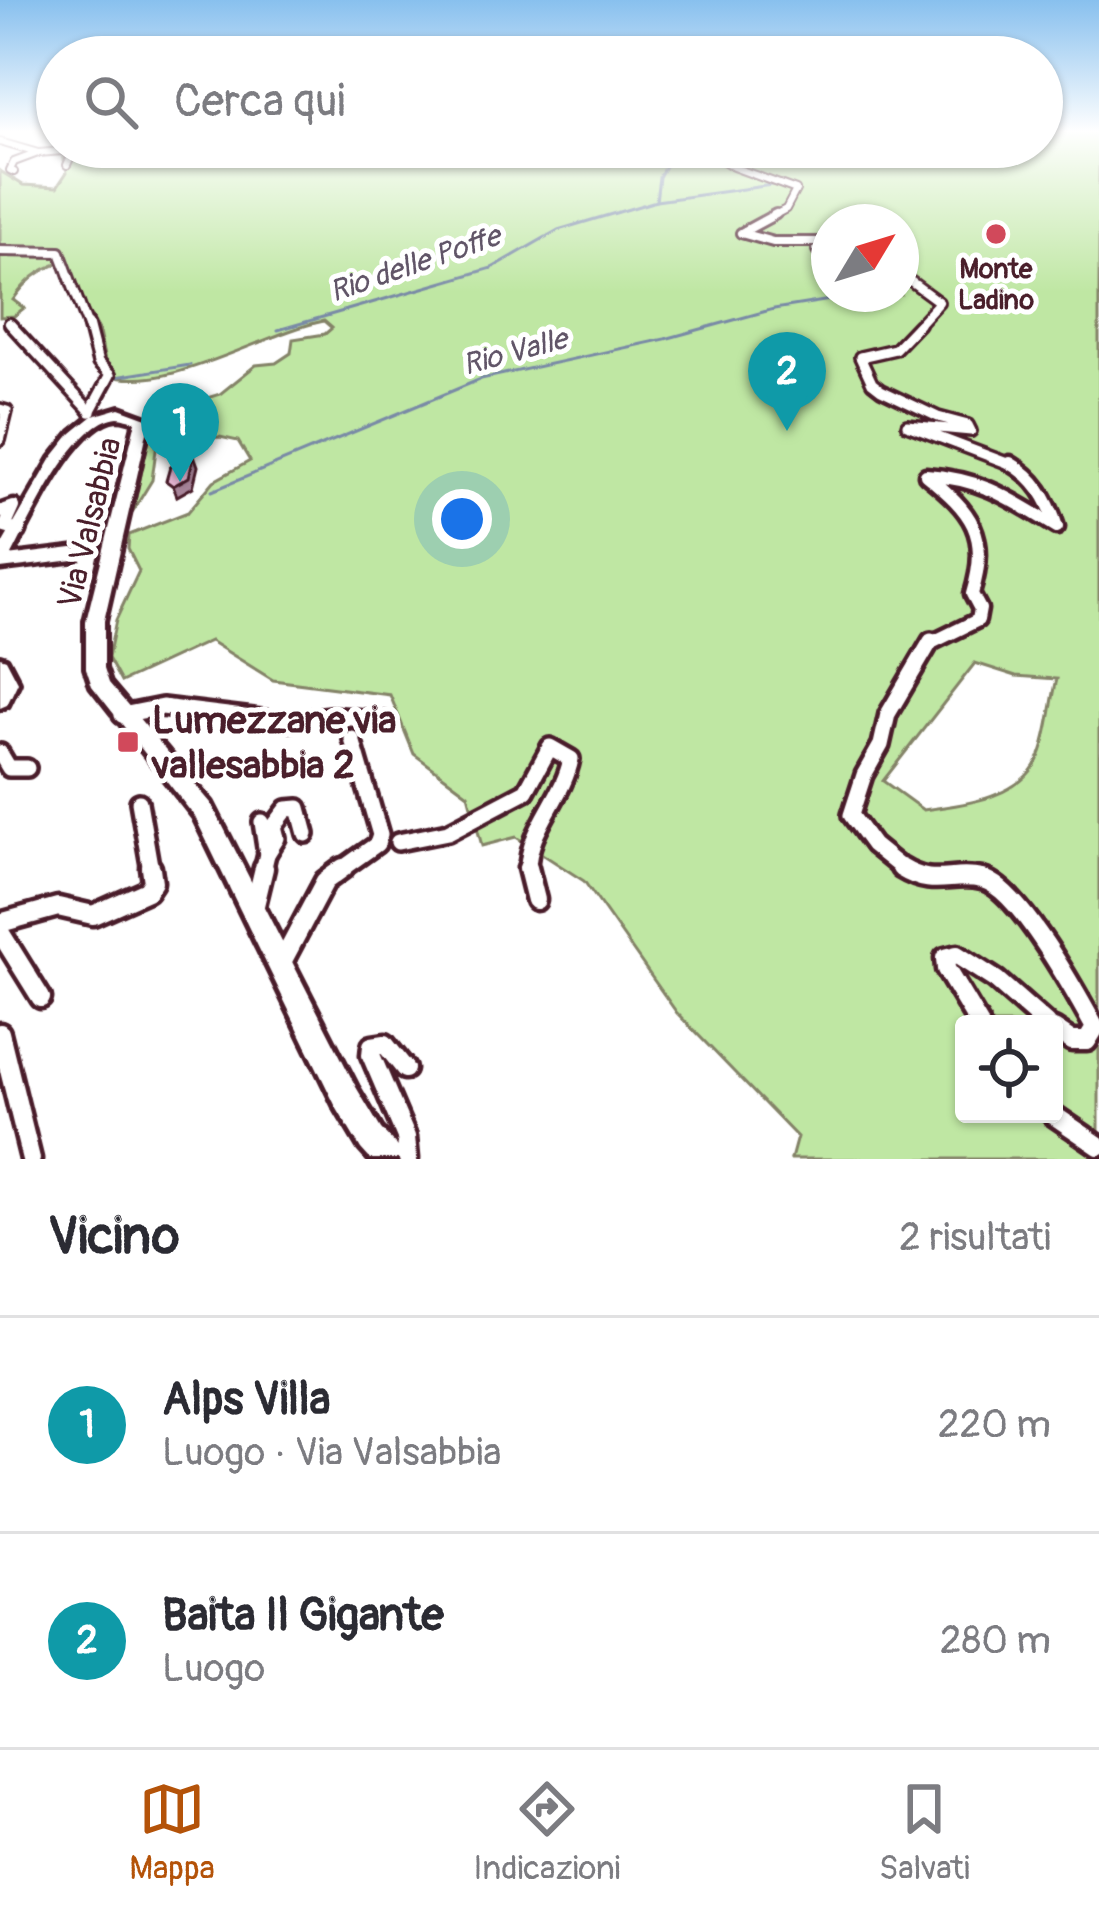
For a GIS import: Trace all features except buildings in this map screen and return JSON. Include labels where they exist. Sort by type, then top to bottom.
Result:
[{"type":"main road","name":"Via Valsabbia","points":[[0,562],[71,439],[93,415],[128,412],[143,418],[93,644],[101,686],[188,786],[346,1097],[371,1139],[390,1159]]},
{"type":"main road","points":[[0,664],[10,676],[0,700]]},
{"type":"street","points":[[788,184],[796,190],[786,209],[741,233],[811,245]]},
{"type":"street","points":[[0,251],[60,252],[80,295],[98,362],[110,375],[93,415],[9,323]]},
{"type":"street","points":[[919,287],[939,302],[895,350],[860,357],[869,378],[906,404],[968,425],[970,431],[907,423],[1026,472],[1057,527],[1017,499],[980,483],[926,475],[953,495],[980,537],[985,559],[972,594],[980,610],[978,620],[933,639],[927,647],[887,714],[881,745],[864,775],[851,815],[884,854],[911,873],[931,882],[971,878],[993,883],[1002,892],[1095,1028],[1087,1041],[1072,1041],[1063,1035]]},
{"type":"street","points":[[0,410],[8,411],[0,440]]},
{"type":"street","points":[[0,512],[14,507],[5,526],[19,531]]},
{"type":"street","name":"Via Valsabbia","points":[[0,562],[73,554]]},
{"type":"street","points":[[122,715],[162,706],[286,722],[331,716],[383,721]]},
{"type":"street","points":[[280,964],[325,880],[377,844],[380,835],[352,739]]},
{"type":"street","points":[[398,842],[419,843],[526,790],[541,756],[550,747],[562,750],[572,759],[571,773],[564,793],[538,828],[524,864],[536,900]]},
{"type":"street","points":[[0,752],[9,768],[27,768]]},
{"type":"street","points":[[40,998],[0,928],[58,908],[92,915],[148,891],[153,882],[139,802]]},
{"type":"street","points":[[254,910],[280,814],[299,808],[306,834]]},
{"type":"street","points":[[262,821],[268,854]]},
{"type":"street","points":[[354,861],[416,832]]},
{"type":"street","points":[[974,1015],[946,969],[945,958],[957,955],[996,980],[1036,1015]]},
{"type":"street","points":[[0,1033],[32,1159]]},
{"type":"street","points":[[405,1069],[385,1044],[372,1046],[371,1055],[406,1137],[408,1159]]},
{"type":"street","points":[[1063,1121],[1099,1146]]},
{"type":"green space","points":[[0,184],[1099,184],[1099,1159],[791,1159],[797,1137],[677,1013],[584,881],[516,837],[482,846],[468,794],[414,754],[390,695],[273,680],[210,641],[121,682],[108,658],[116,620],[139,571],[128,549],[129,535],[188,512],[214,481],[250,461],[238,441],[220,437],[157,442],[152,480],[133,511],[154,415],[220,394],[256,365],[276,363],[291,353],[293,339],[325,334],[332,328],[324,321],[158,376],[108,375],[98,328],[60,263],[39,273],[18,293],[13,300],[24,308],[14,316],[0,317]],"holes":[[[975,663],[1016,676],[1057,679],[1040,755],[1021,781],[990,797],[923,810],[883,781]]]},
{"type":"waterway","points":[[656,201],[658,184]]},
{"type":"waterway","name":"Rio delle Poffe","points":[[656,201],[772,185]]},
{"type":"waterway","name":"Rio delle Poffe","points":[[278,330],[492,268],[558,230],[656,201]]},
{"type":"waterway","name":"Rio Valle","points":[[212,491],[481,379],[811,303]]},
{"type":"waterway","name":"Rio delle Poffe","points":[[115,377],[190,365]]},
{"type":"place","name":"Monte Ladino","points":[[996,234]]},
{"type":"place","name":"Baita Il Gigante","points":[[787,431]]},
{"type":"place","name":"Alps Villa","points":[[180,482]]},
{"type":"place","name":"Lumezzane via vallesabbia 2","points":[[128,742]]}]
